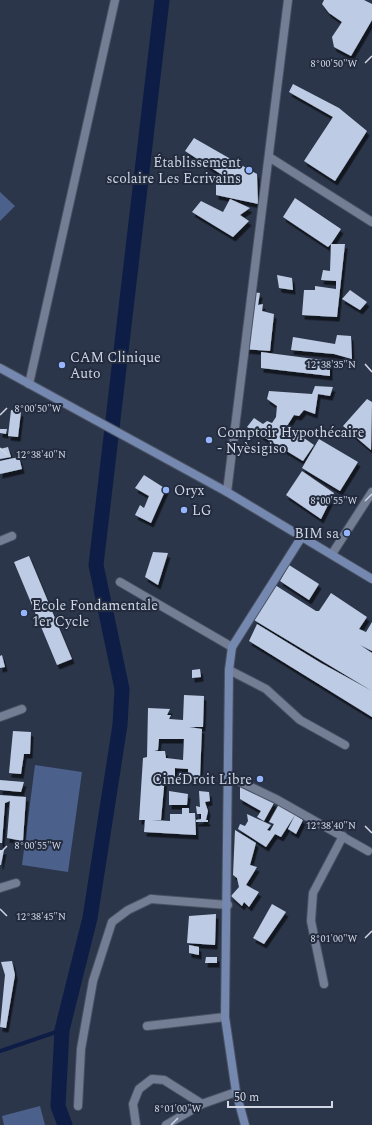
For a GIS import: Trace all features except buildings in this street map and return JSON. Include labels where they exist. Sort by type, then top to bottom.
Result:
[{"type":"main road","points":[[0,368],[227,492],[301,538],[332,554],[372,579]]},
{"type":"main road","points":[[245,1125],[236,1092],[225,1017],[228,905],[229,670],[232,647],[301,538]]},
{"type":"street","points":[[29,384],[115,0]]},
{"type":"street","points":[[227,492],[288,0]]},
{"type":"street","points":[[268,157],[372,222]]},
{"type":"street","points":[[332,554],[372,492]]},
{"type":"street","points":[[0,542],[12,536]]},
{"type":"street","points":[[120,582],[232,647]]},
{"type":"street","points":[[229,670],[266,689],[300,720],[345,746]]},
{"type":"street","points":[[0,717],[22,710]]},
{"type":"street","points":[[228,776],[276,799],[368,851]]},
{"type":"street","points":[[324,984],[311,921],[313,893],[343,836]]},
{"type":"street","points":[[0,888],[16,883]]},
{"type":"street","points":[[78,1106],[81,1049],[93,981],[112,922],[128,910],[151,899],[228,905]]},
{"type":"street","points":[[147,1026],[225,1017]]},
{"type":"street","points":[[136,1125],[133,1104],[138,1089],[152,1080],[164,1080],[202,1104]]},
{"type":"street","points":[[166,1125],[202,1104],[236,1092]]},
{"type":"shaded area","points":[[0,192],[15,206],[0,221]]},
{"type":"shaded area","points":[[35,765],[82,772],[68,872],[22,865]]},
{"type":"shaded area","points":[[40,1106],[45,1125],[4,1125],[2,1116]]},
{"type":"waterway","points":[[65,1125],[58,1106],[62,1030],[90,918],[120,725],[122,689],[96,565],[162,0]]},
{"type":"waterway","points":[[0,1051],[62,1030]]},
{"type":"place","name":"Établissement scolaire Les Ecrivains","points":[[249,170]]},
{"type":"place","name":"CAM Clinique Auto","points":[[62,365]]},
{"type":"place","name":"Comptoir Hypothécaire - Nyèsigiso","points":[[209,440]]},
{"type":"place","name":"Oryx","points":[[166,490]]},
{"type":"place","name":"LG","points":[[184,510]]},
{"type":"place","name":"BIM sa","points":[[347,533]]},
{"type":"place","name":"Ecole Fondamentale 1er Cycle","points":[[24,613]]},
{"type":"place","name":"CinéDroit Libre","points":[[260,779]]}]
